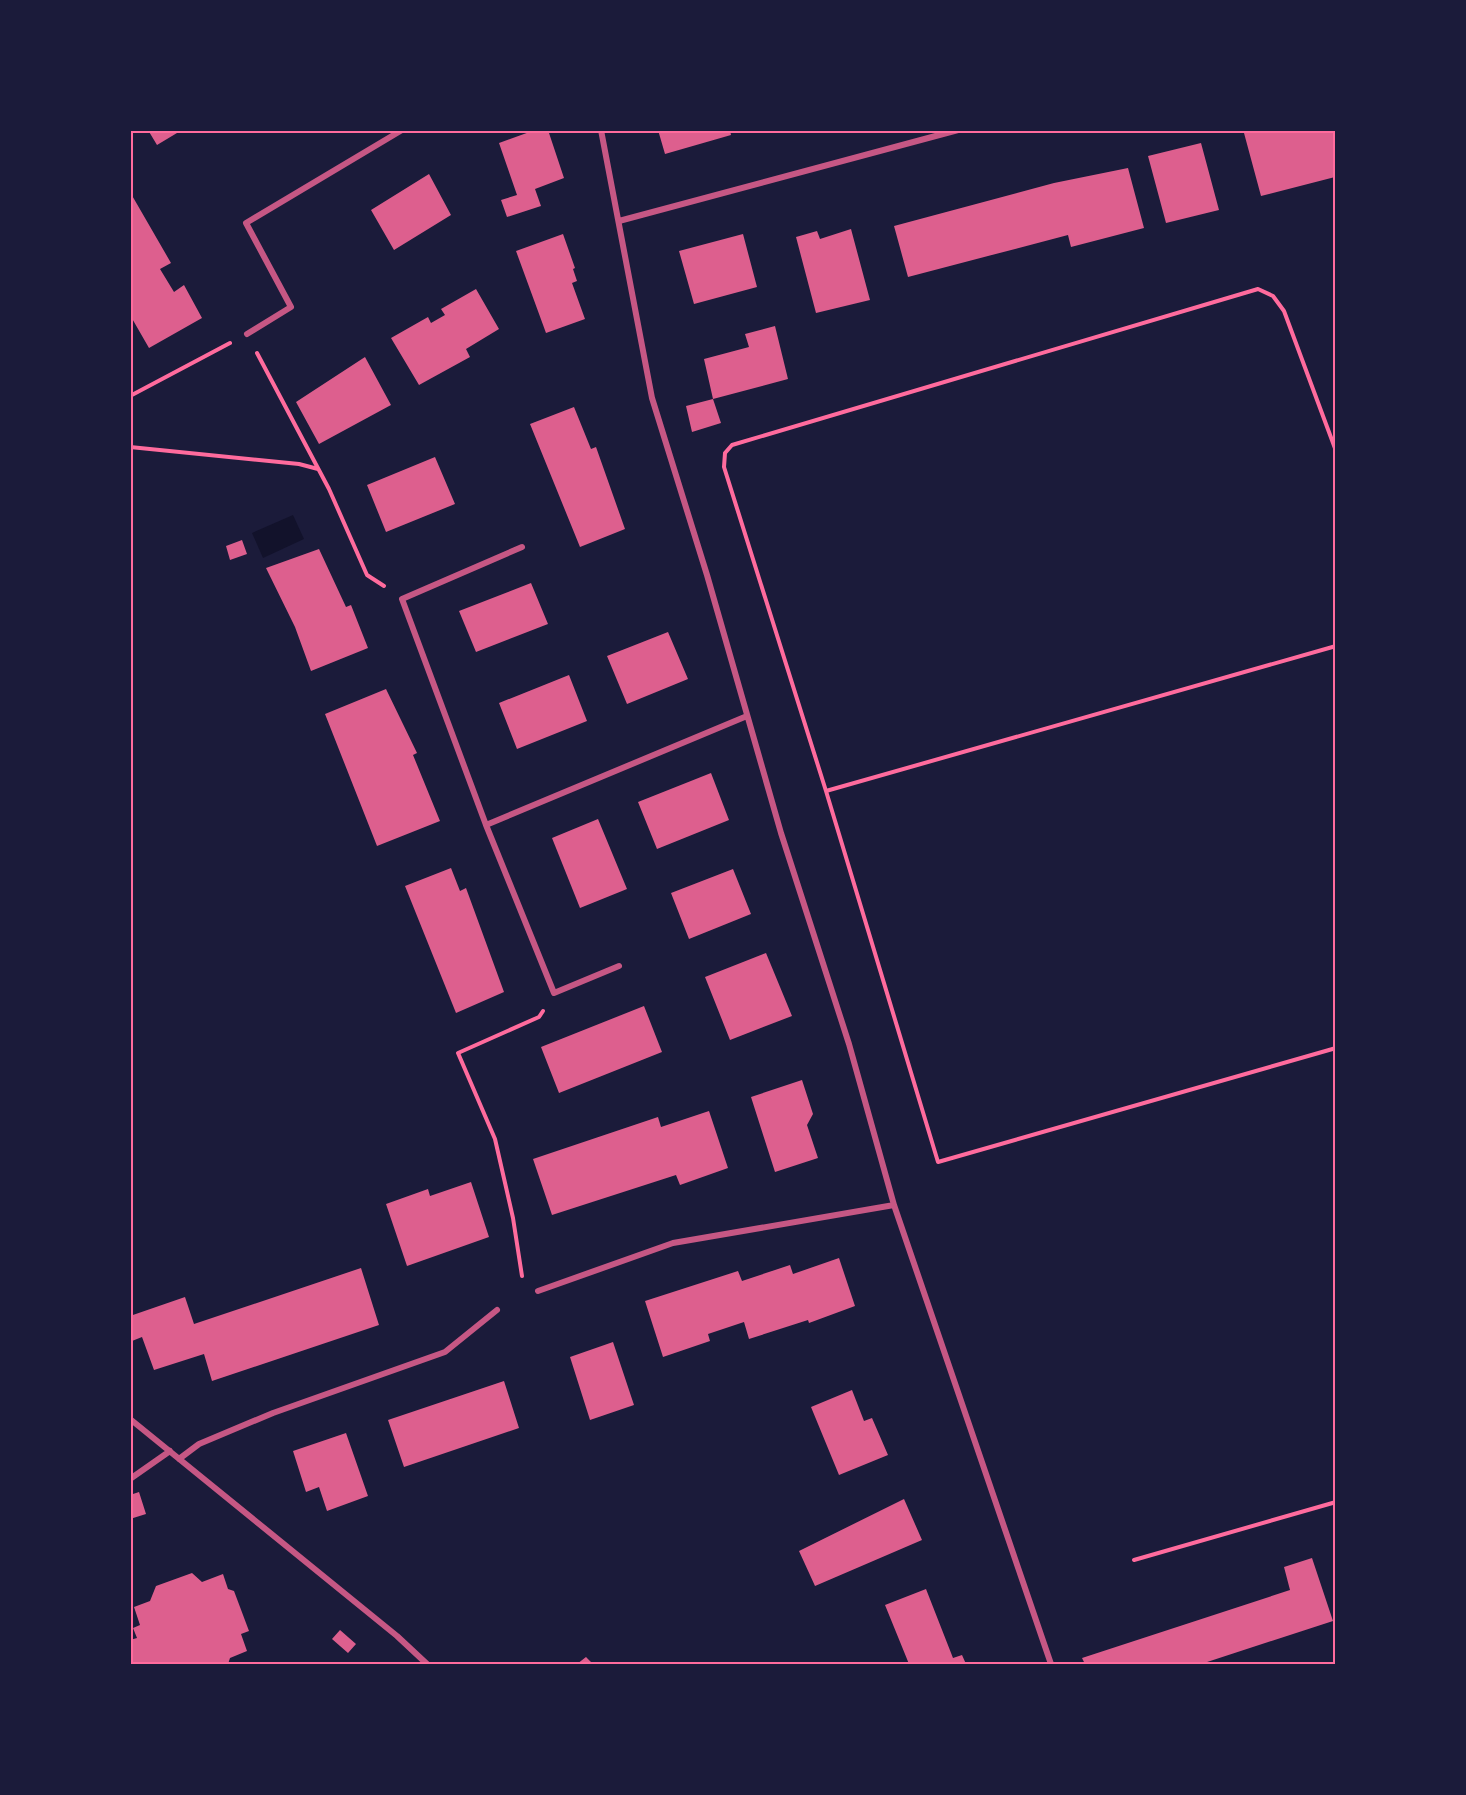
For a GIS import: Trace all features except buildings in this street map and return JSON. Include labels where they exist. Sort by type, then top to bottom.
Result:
[{"type":"street","points":[[247,334],[291,307],[246,223],[402,130]]},
{"type":"street","points":[[601,130],[652,398],[781,833],[849,1044],[894,1205],[1052,1665]]},
{"type":"street","points":[[619,221],[958,130]]},
{"type":"street","points":[[522,547],[402,599],[486,825],[554,993],[619,966]]},
{"type":"street","points":[[486,825],[747,716]]},
{"type":"street","points":[[538,1292],[674,1243],[894,1205]]},
{"type":"street","points":[[179,1459],[199,1444],[273,1413],[445,1352],[497,1310]]},
{"type":"street","points":[[130,1419],[397,1636],[427,1665]]},
{"type":"street","points":[[130,1479],[170,1451]]},
{"type":"path","points":[[1335,451],[1284,311],[1273,296],[1258,289],[732,445],[725,453],[724,468],[826,791],[938,1162],[1335,1048]]},
{"type":"path","points":[[130,396],[247,334],[319,469],[367,575],[402,599]]},
{"type":"path","points":[[130,447],[299,464],[319,469]]},
{"type":"path","points":[[826,791],[1335,646]]},
{"type":"path","points":[[523,1286],[513,1218],[495,1139],[458,1053],[539,1017],[554,993]]},
{"type":"path","points":[[1134,1560],[1335,1502]]},
{"type":"shaded area","points":[[293,515],[304,539],[263,558],[252,533]]}]
